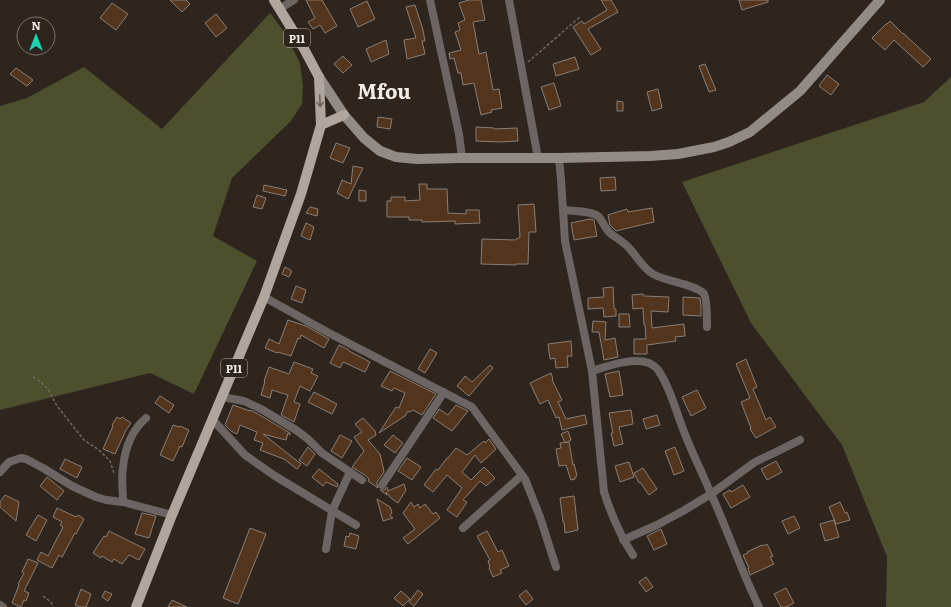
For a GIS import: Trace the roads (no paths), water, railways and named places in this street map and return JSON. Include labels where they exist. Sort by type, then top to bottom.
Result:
[{"type":"main road","points":[[319,77],[344,115],[364,138],[380,151],[396,157],[417,159],[559,158],[678,154],[714,147],[750,132],[800,91],[880,0]]},
{"type":"main road","name":"P11","points":[[136,607],[172,515],[264,297],[301,194],[321,125],[319,77],[303,47],[276,4]]},
{"type":"main road","points":[[321,125],[344,115]]},
{"type":"street","points":[[276,4],[294,0]]},
{"type":"street","points":[[430,0],[459,134],[462,158]]},
{"type":"street","points":[[509,0],[538,158]]},
{"type":"street","points":[[559,158],[565,241],[592,370],[604,492],[609,509],[623,540],[633,555]]},
{"type":"street","points":[[563,210],[590,213],[598,216],[604,227],[627,245],[647,270],[662,278],[703,292],[706,297],[707,327]]},
{"type":"street","points":[[264,297],[329,333],[472,407],[525,479],[540,517],[556,567]]},
{"type":"street","points":[[592,370],[623,362],[642,361],[656,367],[659,371],[668,386],[686,438],[727,529],[759,607]]},
{"type":"street","points":[[382,485],[444,392]]},
{"type":"street","points":[[222,397],[244,401],[261,409],[296,430],[308,439],[322,453],[362,480]]},
{"type":"street","points":[[123,502],[122,469],[124,458],[134,432],[140,423],[146,418]]},
{"type":"street","points":[[212,419],[245,455],[275,476],[356,525]]},
{"type":"street","points":[[623,540],[657,525],[683,511],[711,494],[755,462],[800,440]]},
{"type":"street","points":[[0,472],[9,462],[21,458],[26,459],[72,486],[96,497],[123,502],[172,515]]},
{"type":"street","points":[[326,549],[332,511],[350,472]]},
{"type":"street","points":[[463,528],[522,475]]},
{"type":"district","name":"Mfou","points":[[384,90]]}]
